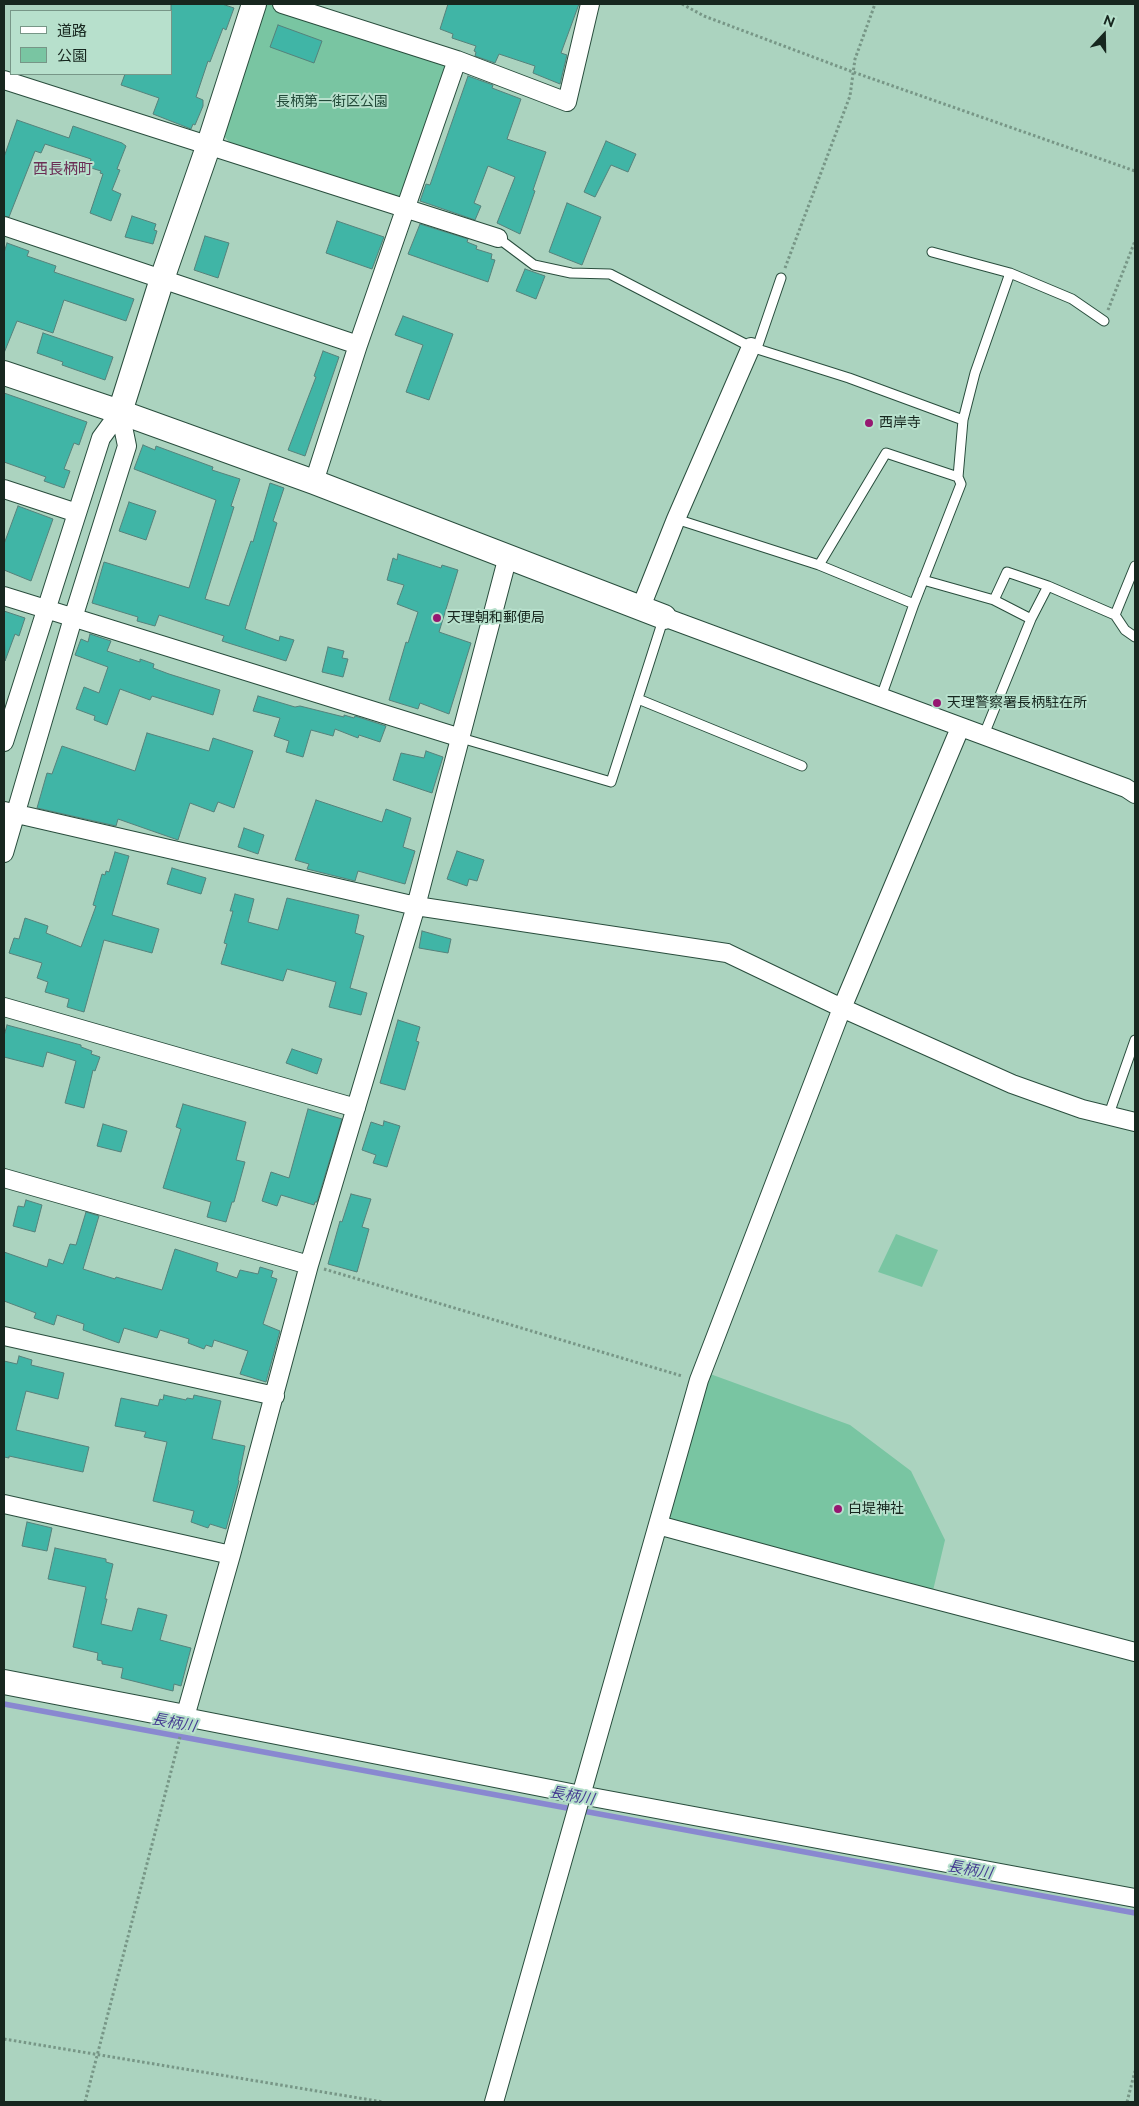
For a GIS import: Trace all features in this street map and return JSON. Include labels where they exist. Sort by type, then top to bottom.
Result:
[{"type":"street","points":[[4,742],[9,710],[45,610],[101,438],[120,412],[162,279],[208,147],[254,4]]},
{"type":"street","points":[[282,4],[458,60],[567,102],[590,4]]},
{"type":"street","points":[[314,482],[358,345],[458,60]]},
{"type":"street","points":[[4,80],[208,147],[498,238]]},
{"type":"street","points":[[4,226],[358,345]]},
{"type":"street","points":[[642,607],[676,519],[754,347]]},
{"type":"street","points":[[4,373],[120,412],[314,482],[664,617],[1126,788],[1135,794]]},
{"type":"street","points":[[4,853],[10,813],[127,446],[120,412]]},
{"type":"street","points":[[4,489],[77,513]]},
{"type":"street","points":[[185,1717],[275,1396],[309,1265],[416,906],[508,556]]},
{"type":"street","points":[[4,596],[461,738]]},
{"type":"street","points":[[494,2102],[698,1380],[842,1008],[960,728]]},
{"type":"street","points":[[10,813],[416,906],[727,953],[842,1008],[1012,1084],[1082,1109],[1109,1114],[1135,1122]]},
{"type":"street","points":[[4,1007],[356,1108]]},
{"type":"street","points":[[4,1178],[309,1265]]},
{"type":"street","points":[[4,1336],[275,1396]]},
{"type":"street","points":[[4,1504],[231,1555]]},
{"type":"street","points":[[658,1525],[864,1582],[1135,1652]]},
{"type":"street","points":[[4,1682],[581,1795],[1135,1898]]},
{"type":"lane","points":[[498,238],[534,265],[571,274],[610,274],[754,347],[849,378],[963,420]]},
{"type":"lane","points":[[932,252],[1010,273],[1072,299],[1104,321]]},
{"type":"lane","points":[[881,697],[923,580],[962,484],[958,477],[963,420],[975,373],[1010,273]]},
{"type":"lane","points":[[754,347],[781,278]]},
{"type":"lane","points":[[819,565],[886,453],[958,477]]},
{"type":"lane","points":[[676,519],[819,565],[914,604]]},
{"type":"lane","points":[[1115,615],[1135,566]]},
{"type":"lane","points":[[994,600],[1007,572],[1048,586],[1115,615],[1124,630],[1135,637]]},
{"type":"lane","points":[[923,580],[994,600],[1031,619]]},
{"type":"lane","points":[[984,736],[1031,619],[1048,586]]},
{"type":"lane","points":[[461,738],[611,782],[664,617]]},
{"type":"lane","points":[[638,699],[802,766]]},
{"type":"lane","points":[[1109,1114],[1135,1040]]},
{"type":"path","points":[[682,4],[704,16],[853,72],[1135,171]]},
{"type":"path","points":[[781,278],[850,96],[855,59],[875,4]]},
{"type":"path","points":[[1104,321],[1135,241]]},
{"type":"path","points":[[309,1265],[698,1380]]},
{"type":"path","points":[[85,2102],[185,1717]]},
{"type":"path","points":[[4,2039],[383,2102]]},
{"type":"path","points":[[1126,2102],[1135,2071]]},
{"type":"green space","name":"長柄第一街区公園","points":[[260,4],[277,4],[443,58],[445,69],[406,190],[394,202],[238,153],[220,131]]},
{"type":"green space","points":[[896,1234],[938,1250],[922,1287],[878,1272]]},
{"type":"green space","points":[[702,1371],[850,1425],[911,1471],[945,1540],[931,1599],[658,1525]]},
{"type":"building","points":[[171,4],[222,4],[234,8],[226,30],[223,28],[210,62],[208,61],[196,97],[203,100],[203,106],[195,125],[193,124],[191,129],[153,114],[159,98],[121,85],[125,75],[172,75]]},
{"type":"building","points":[[448,4],[579,4],[561,53],[567,55],[560,84],[533,73],[535,66],[499,54],[495,63],[475,56],[476,46],[452,38],[453,34],[440,29]]},
{"type":"building","points":[[278,25],[322,41],[314,63],[270,47]]},
{"type":"building","points":[[468,76],[493,85],[492,88],[521,99],[507,139],[546,152],[520,234],[497,223],[515,177],[488,166],[474,203],[481,206],[475,220],[420,201],[426,184],[430,185]]},
{"type":"building","points":[[17,120],[69,138],[73,126],[126,146],[117,169],[120,170],[112,190],[121,194],[111,221],[90,213],[103,174],[100,173],[101,171],[88,167],[91,159],[45,144],[41,153],[35,151],[9,217],[4,216],[4,157]]},
{"type":"building","points":[[606,141],[636,154],[628,172],[611,165],[595,197],[584,192]]},
{"type":"building","points":[[567,203],[601,217],[582,265],[549,252]]},
{"type":"building","points":[[132,216],[156,224],[154,230],[157,231],[153,244],[125,237]]},
{"type":"building","points":[[337,221],[384,237],[372,269],[326,253]]},
{"type":"building","points":[[420,224],[468,239],[467,242],[477,246],[476,249],[492,254],[491,259],[495,260],[488,282],[408,254]]},
{"type":"building","points":[[205,236],[229,243],[218,278],[194,270]]},
{"type":"building","points":[[7,243],[29,251],[27,256],[56,266],[54,272],[134,299],[126,321],[64,300],[53,333],[17,321],[4,353],[4,253]]},
{"type":"building","points":[[525,269],[545,276],[536,299],[516,291]]},
{"type":"building","points":[[403,316],[453,334],[429,400],[406,392],[423,345],[395,335]]},
{"type":"building","points":[[43,333],[113,357],[105,380],[62,365],[63,362],[37,353]]},
{"type":"building","points":[[323,351],[339,357],[305,456],[288,450],[316,377],[314,376]]},
{"type":"building","points":[[4,393],[87,422],[79,445],[74,443],[64,469],[70,471],[64,488],[44,481],[46,477],[4,462]]},
{"type":"building","points":[[143,445],[155,450],[156,446],[213,467],[212,470],[240,479],[231,506],[234,507],[205,599],[229,606],[251,541],[253,542],[270,483],[284,488],[273,521],[277,523],[245,629],[279,641],[280,636],[294,640],[286,661],[222,641],[224,636],[159,615],[155,626],[137,621],[138,617],[92,603],[104,562],[189,588],[216,500],[134,469]]},
{"type":"building","points":[[129,502],[156,511],[146,540],[119,531]]},
{"type":"building","points":[[18,506],[53,519],[31,581],[4,570],[4,544]]},
{"type":"building","points":[[398,554],[441,568],[442,565],[458,570],[439,632],[471,643],[449,714],[420,703],[418,709],[389,700],[406,642],[408,643],[418,612],[397,604],[404,585],[387,580],[393,558],[397,560]]},
{"type":"building","points":[[4,611],[25,618],[19,636],[15,634],[5,661]]},
{"type":"building","points":[[90,634],[111,641],[107,651],[140,662],[140,659],[154,664],[153,668],[220,690],[213,715],[152,696],[150,700],[120,689],[107,725],[94,720],[95,716],[76,709],[84,687],[99,693],[108,667],[75,655],[81,639],[88,642]]},
{"type":"building","points":[[328,647],[344,651],[342,658],[348,659],[343,677],[322,672]]},
{"type":"building","points":[[258,696],[295,707],[300,706],[344,717],[344,715],[354,718],[355,716],[386,726],[380,742],[359,735],[358,738],[335,729],[333,736],[311,730],[303,757],[286,752],[289,741],[274,736],[280,718],[253,711]]},
{"type":"building","points":[[147,733],[209,751],[213,738],[253,751],[234,808],[218,802],[214,812],[190,803],[178,840],[118,819],[116,826],[37,808],[47,773],[52,774],[62,746],[135,771]]},
{"type":"building","points":[[426,751],[443,757],[432,793],[393,780],[401,753],[424,758]]},
{"type":"building","points":[[316,800],[382,822],[386,809],[411,818],[403,847],[415,851],[405,884],[358,871],[355,881],[307,869],[309,864],[295,860]]},
{"type":"building","points":[[244,828],[264,835],[258,854],[238,847]]},
{"type":"building","points":[[457,851],[484,860],[477,881],[469,879],[467,886],[447,879]]},
{"type":"building","points":[[115,852],[129,856],[112,915],[159,929],[152,953],[104,940],[84,1012],[67,1007],[69,999],[45,992],[48,982],[37,978],[42,963],[9,953],[14,938],[19,939],[25,918],[48,926],[46,933],[81,947],[96,906],[93,905],[102,874],[105,875],[106,871],[109,872]]},
{"type":"building","points":[[172,868],[206,878],[201,894],[167,884]]},
{"type":"building","points":[[235,894],[254,899],[248,922],[278,930],[287,898],[359,915],[355,933],[364,936],[350,988],[367,993],[361,1015],[329,1007],[336,982],[287,969],[283,981],[221,964],[227,944],[224,943],[233,911],[230,911]]},
{"type":"building","points":[[422,931],[451,939],[448,953],[419,948]]},
{"type":"building","points":[[398,1020],[420,1027],[416,1041],[419,1042],[405,1090],[380,1083]]},
{"type":"building","points":[[7,1025],[81,1045],[81,1047],[92,1051],[91,1054],[100,1057],[95,1071],[93,1070],[84,1108],[65,1103],[76,1061],[47,1052],[43,1067],[4,1057],[4,1036]]},
{"type":"building","points":[[292,1049],[322,1059],[317,1074],[286,1063]]},
{"type":"building","points":[[183,1104],[246,1122],[236,1160],[245,1162],[234,1202],[232,1202],[226,1222],[207,1217],[211,1202],[163,1188],[181,1129],[176,1127]]},
{"type":"building","points":[[308,1109],[342,1119],[317,1202],[314,1205],[281,1195],[277,1206],[262,1201],[271,1172],[289,1178]]},
{"type":"building","points":[[384,1121],[400,1126],[387,1167],[373,1163],[376,1155],[362,1150],[371,1122],[383,1126]]},
{"type":"building","points":[[103,1124],[127,1131],[121,1152],[97,1146]]},
{"type":"building","points":[[351,1194],[371,1199],[362,1227],[369,1229],[357,1272],[328,1264],[340,1221],[342,1222]]},
{"type":"building","points":[[26,1200],[42,1205],[35,1232],[13,1226],[18,1206],[24,1207]]},
{"type":"building","points":[[86,1212],[99,1216],[83,1269],[162,1290],[175,1249],[218,1263],[216,1271],[237,1278],[240,1270],[258,1274],[260,1267],[273,1271],[271,1277],[277,1279],[263,1324],[280,1331],[266,1382],[240,1374],[248,1351],[214,1340],[212,1347],[206,1345],[204,1349],[188,1343],[189,1339],[160,1330],[157,1338],[124,1328],[119,1343],[83,1330],[84,1324],[57,1315],[54,1325],[34,1318],[36,1313],[4,1301],[4,1252],[47,1267],[49,1259],[63,1264],[70,1244],[76,1245]]},
{"type":"building","points":[[19,1356],[32,1360],[31,1365],[64,1373],[58,1399],[26,1391],[16,1430],[89,1447],[83,1472],[9,1456],[9,1458],[4,1457],[4,1361],[17,1364]]},
{"type":"building","points":[[164,1395],[186,1400],[187,1398],[193,1399],[194,1395],[221,1401],[212,1439],[245,1446],[239,1481],[226,1529],[210,1524],[208,1528],[191,1522],[194,1511],[153,1501],[167,1442],[144,1437],[146,1432],[115,1426],[121,1398],[158,1406],[160,1399],[163,1400]]},
{"type":"building","points":[[27,1522],[52,1528],[47,1551],[22,1546]]},
{"type":"building","points":[[55,1548],[106,1559],[106,1562],[113,1564],[101,1624],[132,1631],[138,1608],[167,1615],[160,1640],[191,1648],[181,1686],[174,1684],[173,1691],[121,1678],[123,1668],[102,1664],[102,1661],[97,1660],[98,1653],[73,1647],[86,1587],[48,1579]]},
{"type":"waterway","name":"長柄川","points":[[4,1704],[1135,1913]]},
{"type":"place","name":"西岸寺","points":[[869,423]]},
{"type":"place","name":"天理朝和郵便局","points":[[437,618]]},
{"type":"place","name":"天理警察署長柄駐在所","points":[[937,703]]},
{"type":"place","name":"白堤神社","points":[[838,1509]]},
{"type":"district","name":"西長柄町","points":[[63,169]]}]
